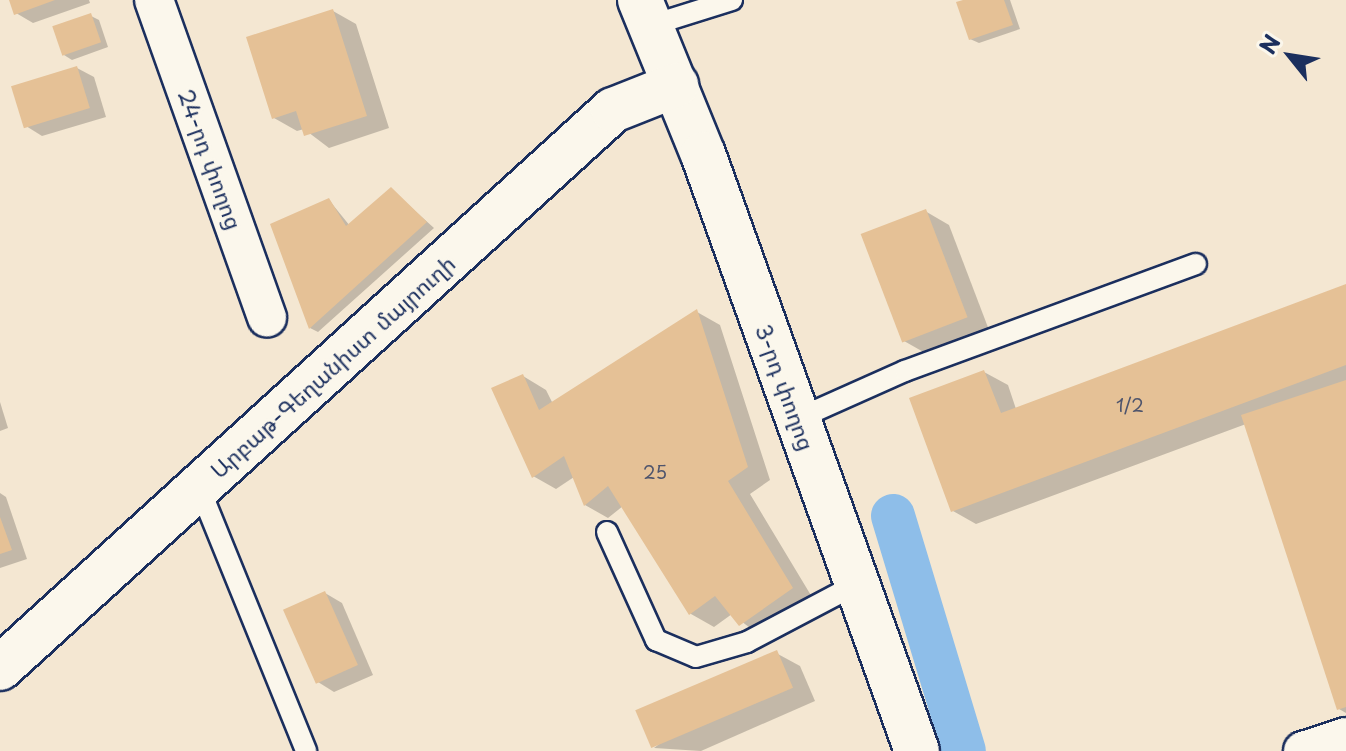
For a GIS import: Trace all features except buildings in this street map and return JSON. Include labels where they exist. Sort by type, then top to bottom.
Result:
[{"type":"main road","name":"3-րդ փողոց","points":[[645,13],[676,85],[917,751]]},
{"type":"main road","name":"Արբաթ-Գեղանիստ մայրուղի","points":[[0,668],[613,110],[676,85]]},
{"type":"street","name":"24-րդ փողոց","points":[[154,0],[267,318]]},
{"type":"street","points":[[1303,751],[1346,737]]},
{"type":"lane","points":[[645,13],[732,0]]},
{"type":"lane","points":[[797,419],[905,371],[1196,264]]},
{"type":"lane","points":[[199,487],[306,751]]},
{"type":"lane","points":[[607,532],[656,640],[696,657],[747,642],[857,584]]},
{"type":"waterway","points":[[893,516],[964,751]]}]
